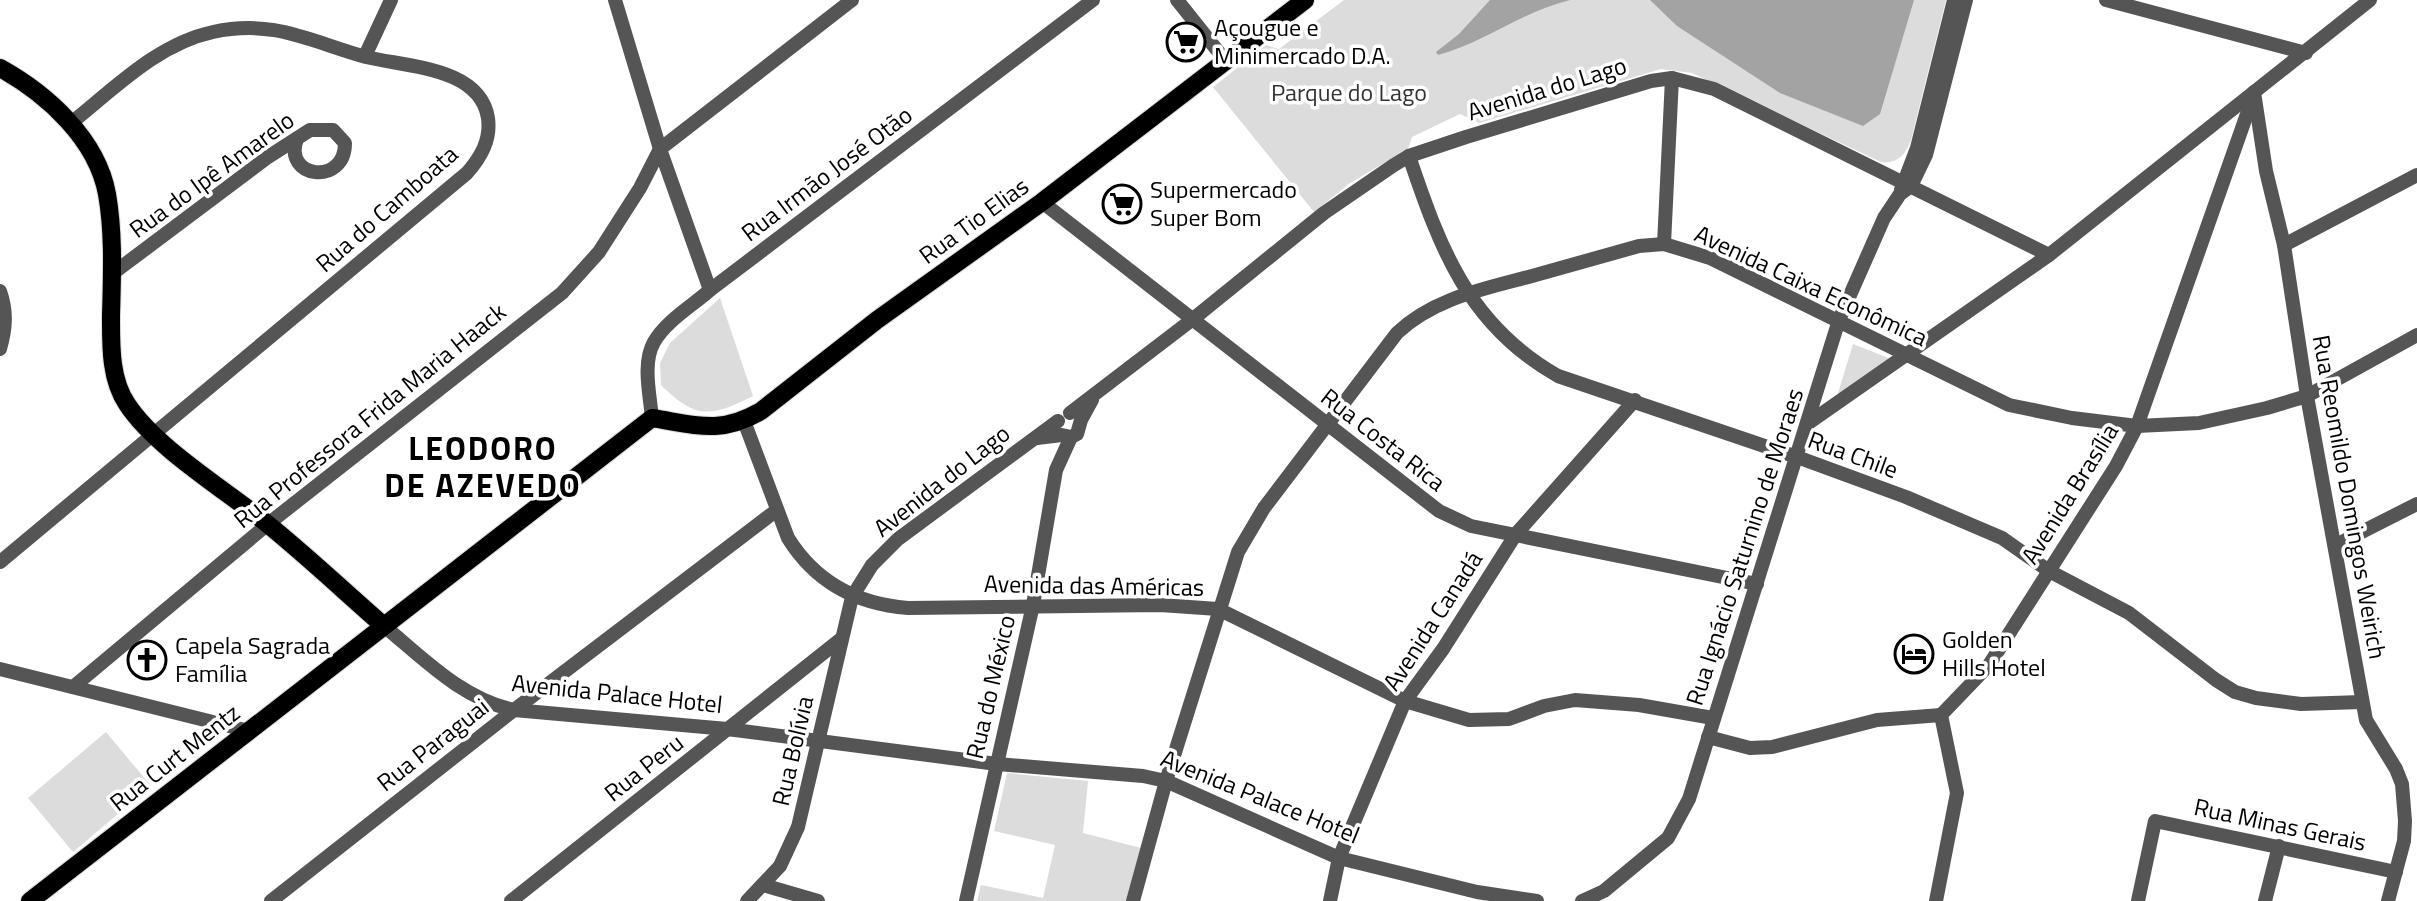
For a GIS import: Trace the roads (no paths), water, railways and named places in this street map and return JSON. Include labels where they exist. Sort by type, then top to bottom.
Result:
[{"type":"main road","name":"Rua Tio Elias","points":[[652,418],[709,428],[744,421],[761,411],[877,320],[1042,202],[1305,0]]},
{"type":"main road","name":"Avenida Palace Hotel","points":[[0,68],[44,98],[71,123],[101,172],[107,193],[112,274],[111,341],[119,390],[127,405],[151,434],[268,524],[384,626]]},
{"type":"main road","name":"Rua Curt Mentz","points":[[30,901],[652,418]]},
{"type":"street","points":[[365,56],[391,0]]},
{"type":"street","points":[[615,0],[660,149],[710,290]]},
{"type":"street","points":[[660,149],[852,0]]},
{"type":"street","name":"Rua Irmão José Otão","points":[[652,418],[648,374],[653,343],[666,328],[710,290],[1093,0]]},
{"type":"street","points":[[1177,0],[1225,60]]},
{"type":"street","name":"Rua Ignácio Saturnino de Moraes","points":[[1951,36],[1954,0]]},
{"type":"street","name":"Rua Ignácio Saturnino de Moraes","points":[[1582,901],[1600,896],[1668,838],[1689,799],[1839,320],[1884,218],[1905,187],[1951,36],[1966,0]]},
{"type":"street","points":[[2106,0],[2306,53]]},
{"type":"street","points":[[1807,424],[2049,255],[2370,0]]},
{"type":"street","name":"Rua do Camboata","points":[[0,562],[467,173],[477,161],[489,131],[486,109],[475,90],[453,77],[258,26],[210,32],[164,50],[71,123]]},
{"type":"street","points":[[1664,244],[1672,78]]},
{"type":"street","name":"Avenida do Lago","points":[[852,597],[872,565],[898,539],[1031,439],[1065,427],[1099,390],[1355,189],[1409,156],[1651,81],[1672,78],[1714,89],[1905,187],[2049,255]]},
{"type":"street","name":"Rua Reomildo Domingos Weirich","points":[[2254,92],[2266,171],[2284,245],[2307,396],[2362,702],[2366,720],[2402,784],[2404,841],[2388,901]]},
{"type":"street","name":"Avenida Brasília","points":[[1941,715],[1989,665],[2116,466],[2137,426],[2254,92]]},
{"type":"street","name":"Rua do Ipê Amarelo","points":[[112,274],[268,157],[297,139],[318,128],[333,130],[340,135],[345,143],[345,154],[340,163],[321,173],[310,172],[301,166],[294,155],[297,139]]},
{"type":"street","name":"Rua Professora Frida Maria Haack","points":[[73,687],[268,524],[562,293],[599,252],[640,188],[660,149]]},
{"type":"street","name":"Rua Chile","points":[[1409,156],[1441,246],[1468,293],[1496,327],[1539,365],[1558,376],[1797,457],[1906,497],[2002,538],[2049,571],[2129,613],[2235,692],[2301,704],[2362,702]]},
{"type":"street","points":[[2284,245],[2417,175]]},
{"type":"street","name":"Rua Costa Rica","points":[[1042,202],[1439,511],[1471,526],[1757,584]]},
{"type":"street","name":"Avenida Caixa Econômica","points":[[1133,901],[1218,609],[1249,530],[1397,333],[1414,317],[1433,307],[1468,293],[1639,246],[1664,244],[1710,258],[2009,405],[2072,418],[2137,426],[2199,423],[2307,396],[2417,335]]},
{"type":"street","points":[[0,291],[6,313],[0,349]]},
{"type":"street","name":"Avenida Canadá","points":[[1330,901],[1339,858],[1405,701],[1443,649],[1516,534],[1635,400]]},
{"type":"street","name":"Avenida das Américas","points":[[744,421],[777,510],[799,555],[852,597],[908,608],[1160,605],[1218,609],[1405,701],[1469,720],[1509,719],[1544,706],[1575,700],[1639,705],[1713,718]]},
{"type":"street","points":[[1056,470],[1059,446],[1054,439],[1065,427]]},
{"type":"street","name":"Rua do México","points":[[966,901],[1033,605],[1065,427]]},
{"type":"street","points":[[2336,545],[2417,504]]},
{"type":"street","name":"Rua Paraguai","points":[[271,901],[514,710],[777,510]]},
{"type":"street","name":"Rua Bolívia","points":[[747,901],[780,866],[798,827],[852,597]]},
{"type":"street","name":"Avenida Palace Hotel","points":[[384,626],[466,692],[490,705],[514,710],[727,729],[997,764],[1143,776],[1166,781],[1339,858],[1477,892],[1537,901]]},
{"type":"street","name":"Rua Peru","points":[[511,901],[841,639]]},
{"type":"street","points":[[0,669],[249,731]]},
{"type":"street","points":[[1708,737],[1750,748],[1772,747],[1877,720],[1941,715],[1957,793],[1936,901]]},
{"type":"street","name":"Rua Minas Gerais","points":[[2138,901],[2155,821],[2396,872]]},
{"type":"street","points":[[2265,901],[2279,846]]},
{"type":"street","points":[[763,885],[818,901]]},
{"type":"street","name":"Avenida Palace Hotel","points":[[1477,892],[1498,901]]},
{"type":"place","name":"Açougue e Minimercado D.A.","points":[[1186,42]]},
{"type":"place","name":"Supermercado Super Bom","points":[[1122,204]]},
{"type":"place","name":"Golden Hills Hotel","points":[[1914,654]]},
{"type":"place","name":"Capela Sagrada Família","points":[[147,660]]},
{"type":"district","name":"LEODORO DE AZEVEDO","points":[[483,468]]},
{"type":"park label","name":"Parque do Lago","points":[[1349,93]]}]
